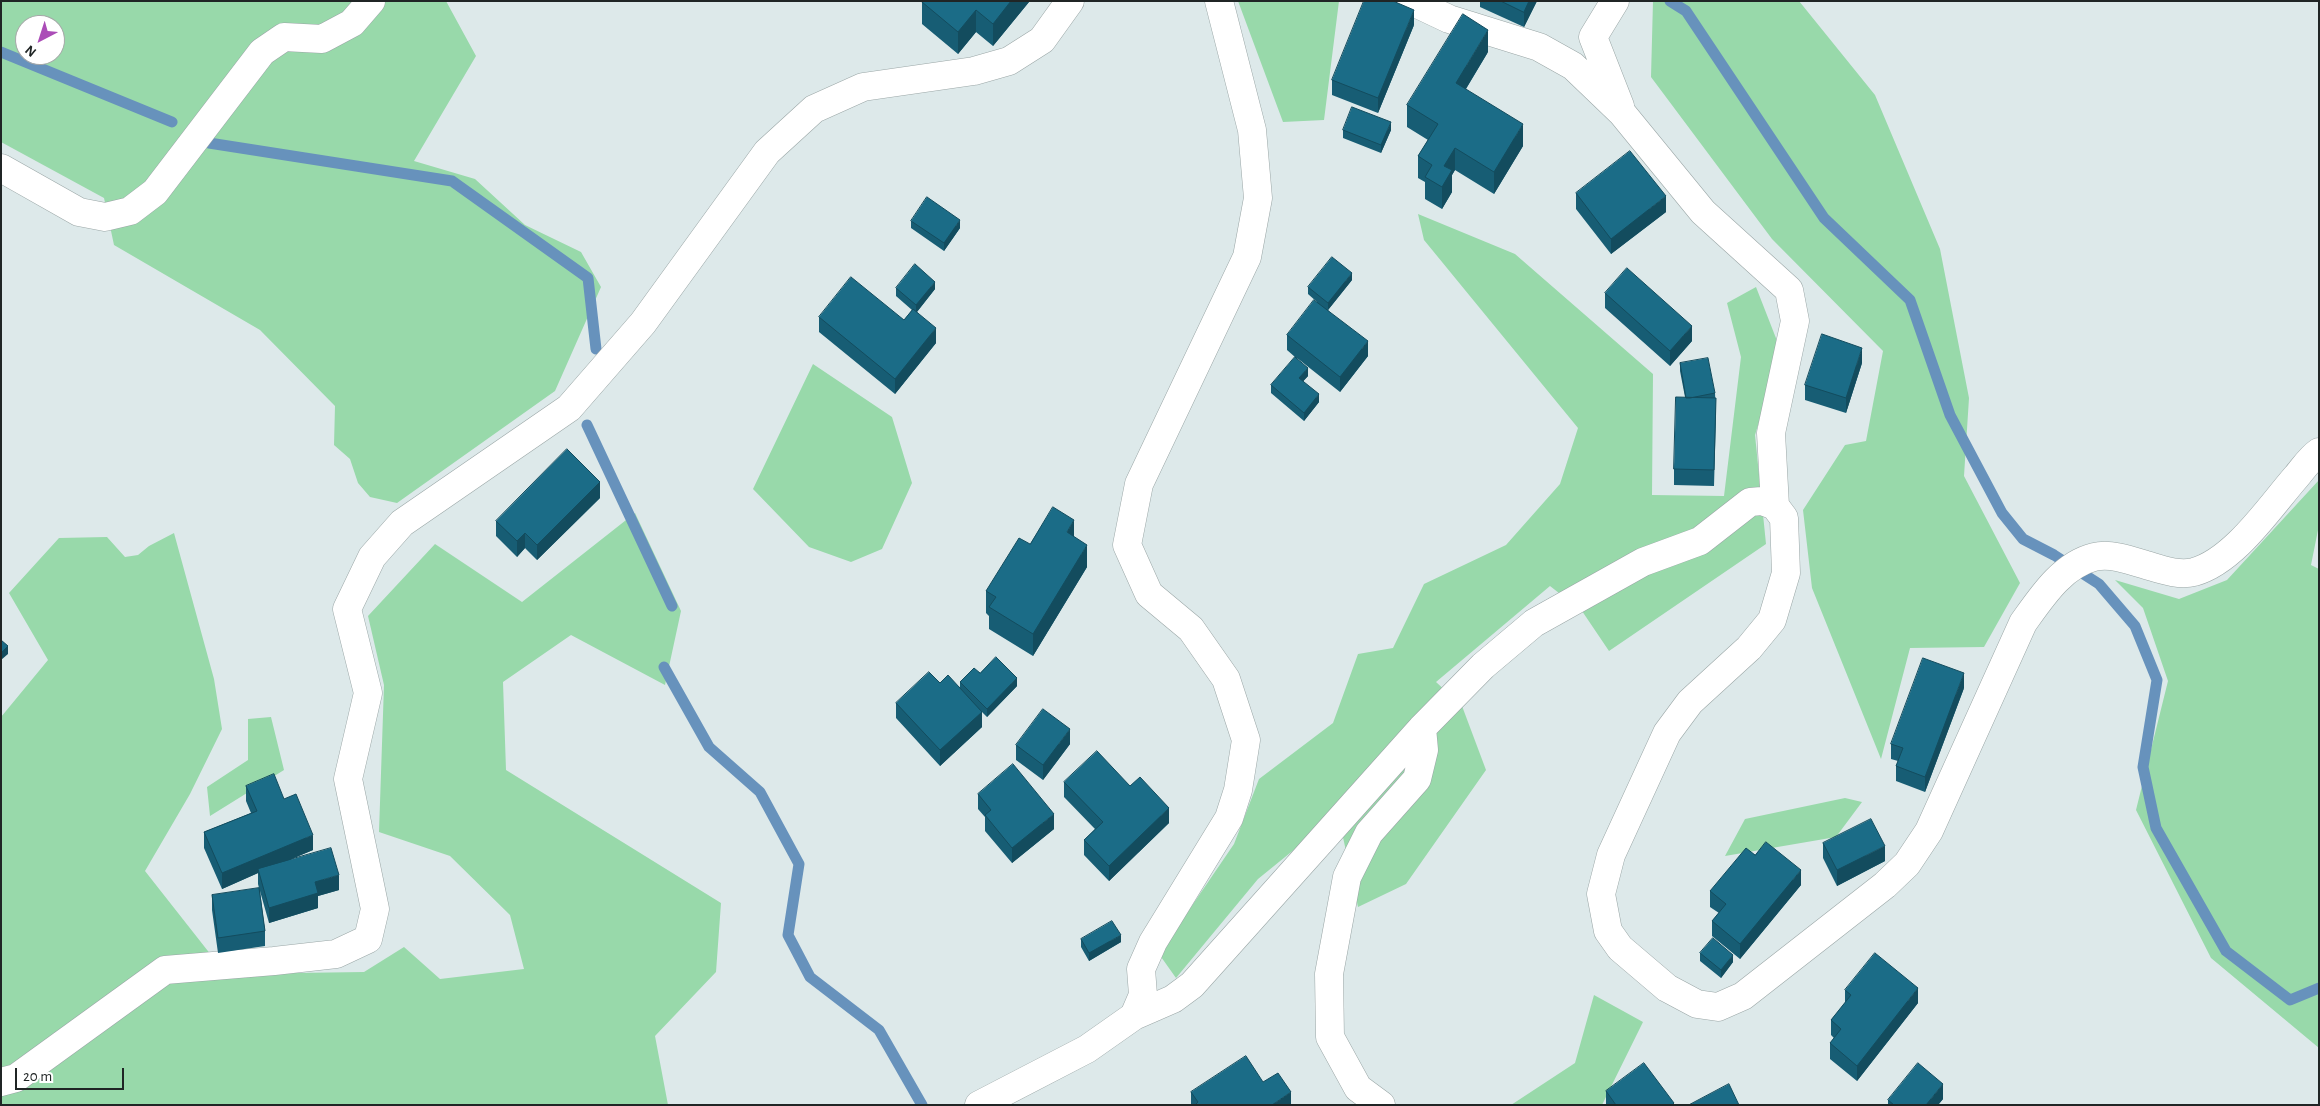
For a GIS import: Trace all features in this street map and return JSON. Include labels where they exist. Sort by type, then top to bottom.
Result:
[{"type":"street","points":[[1,168],[78,212],[105,217],[130,211],[155,192],[262,52],[284,37],[322,39],[352,23],[371,1]]},
{"type":"street","points":[[1,1082],[16,1078],[165,970],[336,954],[368,939],[375,909],[348,779],[368,693],[347,609],[372,557],[402,522],[569,408],[643,323],[767,152],[814,109],[863,87],[974,71],[1009,61],[1042,40],[1070,1]]},
{"type":"street","points":[[1134,1016],[1142,995],[1141,969],[1154,942],[1229,818],[1238,790],[1246,740],[1226,679],[1191,629],[1149,594],[1127,546],[1139,484],[1246,257],[1258,198],[1252,130],[1219,1]]},
{"type":"street","points":[[1411,1],[1449,19],[1539,47],[1574,66],[1622,114],[1703,212],[1789,290],[1795,321],[1771,432],[1775,506]]},
{"type":"street","points":[[1614,1],[1593,38],[1622,114]]},
{"type":"street","points":[[979,1105],[1087,1049],[1134,1016],[1173,999],[1192,985],[1422,728],[1483,666],[1534,623],[1643,562],[1700,541],[1750,502],[1762,500],[1775,506],[1784,518],[1786,573],[1772,620],[1749,648],[1690,702],[1667,733],[1611,855],[1601,894],[1608,931],[1620,948],[1666,988],[1697,1004],[1718,1006],[1743,996],[1885,885],[1907,864],[1929,831],[2023,623],[2039,600],[2058,579],[2075,565],[2095,556],[2120,557],[2168,572],[2193,572],[2221,559],[2244,537],[2319,452]]},
{"type":"street","points":[[1381,1105],[1358,1088],[1330,1037],[1329,974],[1347,877],[1368,833],[1417,779],[1424,750],[1422,728]]},
{"type":"green space","points":[[1,1],[446,1],[476,56],[414,161],[475,179],[525,225],[581,252],[601,287],[555,391],[397,503],[370,497],[358,483],[350,459],[334,445],[335,406],[260,330],[114,245],[104,198],[1,142]]},
{"type":"green space","points":[[1238,1],[1339,1],[1324,120],[1283,122]]},
{"type":"green space","points":[[1653,1],[1799,1],[1875,95],[1940,249],[1969,398],[1964,476],[2020,583],[1984,647],[1910,648],[1881,759],[1812,588],[1803,510],[1845,445],[1866,441],[1883,351],[1772,239],[1651,77]]},
{"type":"green space","points":[[1418,214],[1515,254],[1653,374],[1652,495],[1724,496],[1741,357],[1727,303],[1756,287],[1781,351],[1755,435],[1766,544],[1609,651],[1582,611],[1550,586],[1436,682],[1462,706],[1486,770],[1406,884],[1358,907],[1338,814],[1258,879],[1176,978],[1159,954],[1234,844],[1259,779],[1333,723],[1358,654],[1393,648],[1424,584],[1506,545],[1560,484],[1578,428],[1424,240]]},
{"type":"green space","points":[[813,364],[892,417],[912,483],[882,549],[851,562],[809,547],[753,489]]},
{"type":"green space","points":[[2319,480],[2319,525],[2311,565],[2319,569],[2319,1048],[2211,958],[2136,810],[2168,681],[2143,608],[2115,580],[2179,599],[2227,580]]},
{"type":"green space","points":[[635,513],[681,611],[665,685],[571,635],[503,682],[506,770],[721,903],[716,972],[655,1036],[668,1105],[1,1105],[1,717],[48,660],[9,593],[59,538],[107,537],[125,557],[138,555],[149,546],[174,533],[214,679],[222,729],[190,794],[145,871],[226,974],[364,972],[404,947],[440,979],[524,969],[510,915],[450,856],[379,832],[384,685],[368,616],[435,544],[522,602]]},
{"type":"green space","points":[[271,717],[284,770],[210,816],[207,787],[248,760],[248,719]]},
{"type":"green space","points":[[1845,798],[1862,802],[1836,837],[1725,856],[1745,819]]},
{"type":"green space","points":[[1594,995],[1643,1022],[1602,1105],[1511,1105],[1575,1063]]},
{"type":"building","points":[[923,1],[1011,1],[993,24],[976,10],[958,32]]},
{"type":"building","points":[[1364,1],[1393,1],[1414,10],[1378,98],[1332,80]]},
{"type":"building","points":[[1501,1],[1529,1],[1524,12]]},
{"type":"building","points":[[1463,14],[1488,30],[1456,83],[1523,124],[1494,172],[1455,148],[1444,166],[1452,170],[1442,187],[1425,177],[1432,165],[1418,156],[1438,124],[1407,105]]},
{"type":"building","points":[[1352,107],[1391,122],[1381,145],[1343,130]]},
{"type":"building","points":[[1630,151],[1666,196],[1611,239],[1576,193]]},
{"type":"building","points":[[927,197],[960,220],[944,243],[911,221]]},
{"type":"building","points":[[1332,257],[1352,273],[1328,303],[1308,287]]},
{"type":"building","points":[[915,264],[935,282],[916,305],[896,288]]},
{"type":"building","points":[[1627,268],[1692,326],[1670,351],[1605,293]]},
{"type":"building","points":[[851,277],[904,320],[913,309],[936,328],[895,379],[819,317]]},
{"type":"building","points":[[1314,300],[1368,341],[1340,377],[1287,335]]},
{"type":"building","points":[[1822,334],[1862,348],[1846,398],[1805,385]]},
{"type":"building","points":[[1295,357],[1308,368],[1299,378],[1319,394],[1304,413],[1271,385]]},
{"type":"building","points":[[1708,358],[1715,393],[1686,398],[1680,363]]},
{"type":"building","points":[[1676,397],[1716,398],[1714,470],[1674,469]]},
{"type":"building","points":[[567,449],[600,482],[537,545],[525,533],[517,541],[496,521]]},
{"type":"building","points":[[1053,507],[1074,520],[1067,532],[1087,545],[1033,634],[989,607],[996,597],[986,591],[1019,538],[1030,544]]},
{"type":"building","points":[[1,640],[8,646],[1,653]]},
{"type":"building","points":[[996,657],[1017,678],[987,709],[960,682],[974,668],[980,673]]},
{"type":"building","points":[[1923,658],[1964,673],[1925,777],[1896,766],[1903,748],[1891,744]]},
{"type":"building","points":[[929,672],[940,683],[948,675],[982,712],[940,750],[896,703]]},
{"type":"building","points":[[1043,709],[1070,729],[1043,765],[1016,745]]},
{"type":"building","points":[[1097,751],[1130,786],[1140,777],[1169,808],[1109,866],[1084,840],[1103,822],[1064,782]]},
{"type":"building","points":[[1013,764],[1054,814],[1012,848],[985,815],[991,810],[978,794]]},
{"type":"building","points":[[274,774],[284,799],[296,794],[313,835],[222,873],[204,832],[257,811],[246,786]]},
{"type":"building","points":[[1871,819],[1885,846],[1837,870],[1823,843]]},
{"type":"building","points":[[1766,842],[1801,870],[1740,944],[1712,921],[1726,904],[1710,891],[1746,848],[1755,855]]},
{"type":"building","points":[[331,848],[339,875],[315,882],[318,893],[269,908],[258,869]]},
{"type":"building","points":[[259,888],[265,931],[218,938],[212,895]]},
{"type":"building","points":[[1112,921],[1121,935],[1089,953],[1081,939]]},
{"type":"building","points":[[1713,938],[1733,955],[1721,970],[1700,953]]},
{"type":"building","points":[[1875,953],[1918,988],[1857,1066],[1830,1043],[1841,1029],[1831,1020],[1851,995],[1845,990]]},
{"type":"building","points":[[1246,1056],[1263,1082],[1278,1073],[1291,1092],[1272,1105],[1195,1105],[1198,1102],[1191,1092]]},
{"type":"building","points":[[1644,1063],[1674,1103],[1672,1105],[1616,1105],[1606,1091]]},
{"type":"building","points":[[1918,1063],[1943,1084],[1926,1105],[1894,1105],[1888,1100]]},
{"type":"building","points":[[1729,1084],[1739,1105],[1689,1105]]},
{"type":"waterway","points":[[1670,1],[1686,11],[1824,218],[1910,300],[1950,415],[2002,513],[2023,539],[2054,555],[2099,584],[2135,626],[2157,680],[2143,767],[2156,828],[2226,951],[2290,1000],[2319,988]]},
{"type":"waterway","points":[[1,52],[172,122]]},
{"type":"waterway","points":[[209,143],[452,181],[588,278],[596,349]]},
{"type":"waterway","points":[[587,425],[672,606]]},
{"type":"waterway","points":[[664,667],[709,747],[760,792],[799,864],[788,935],[810,977],[879,1030],[922,1105]]}]
